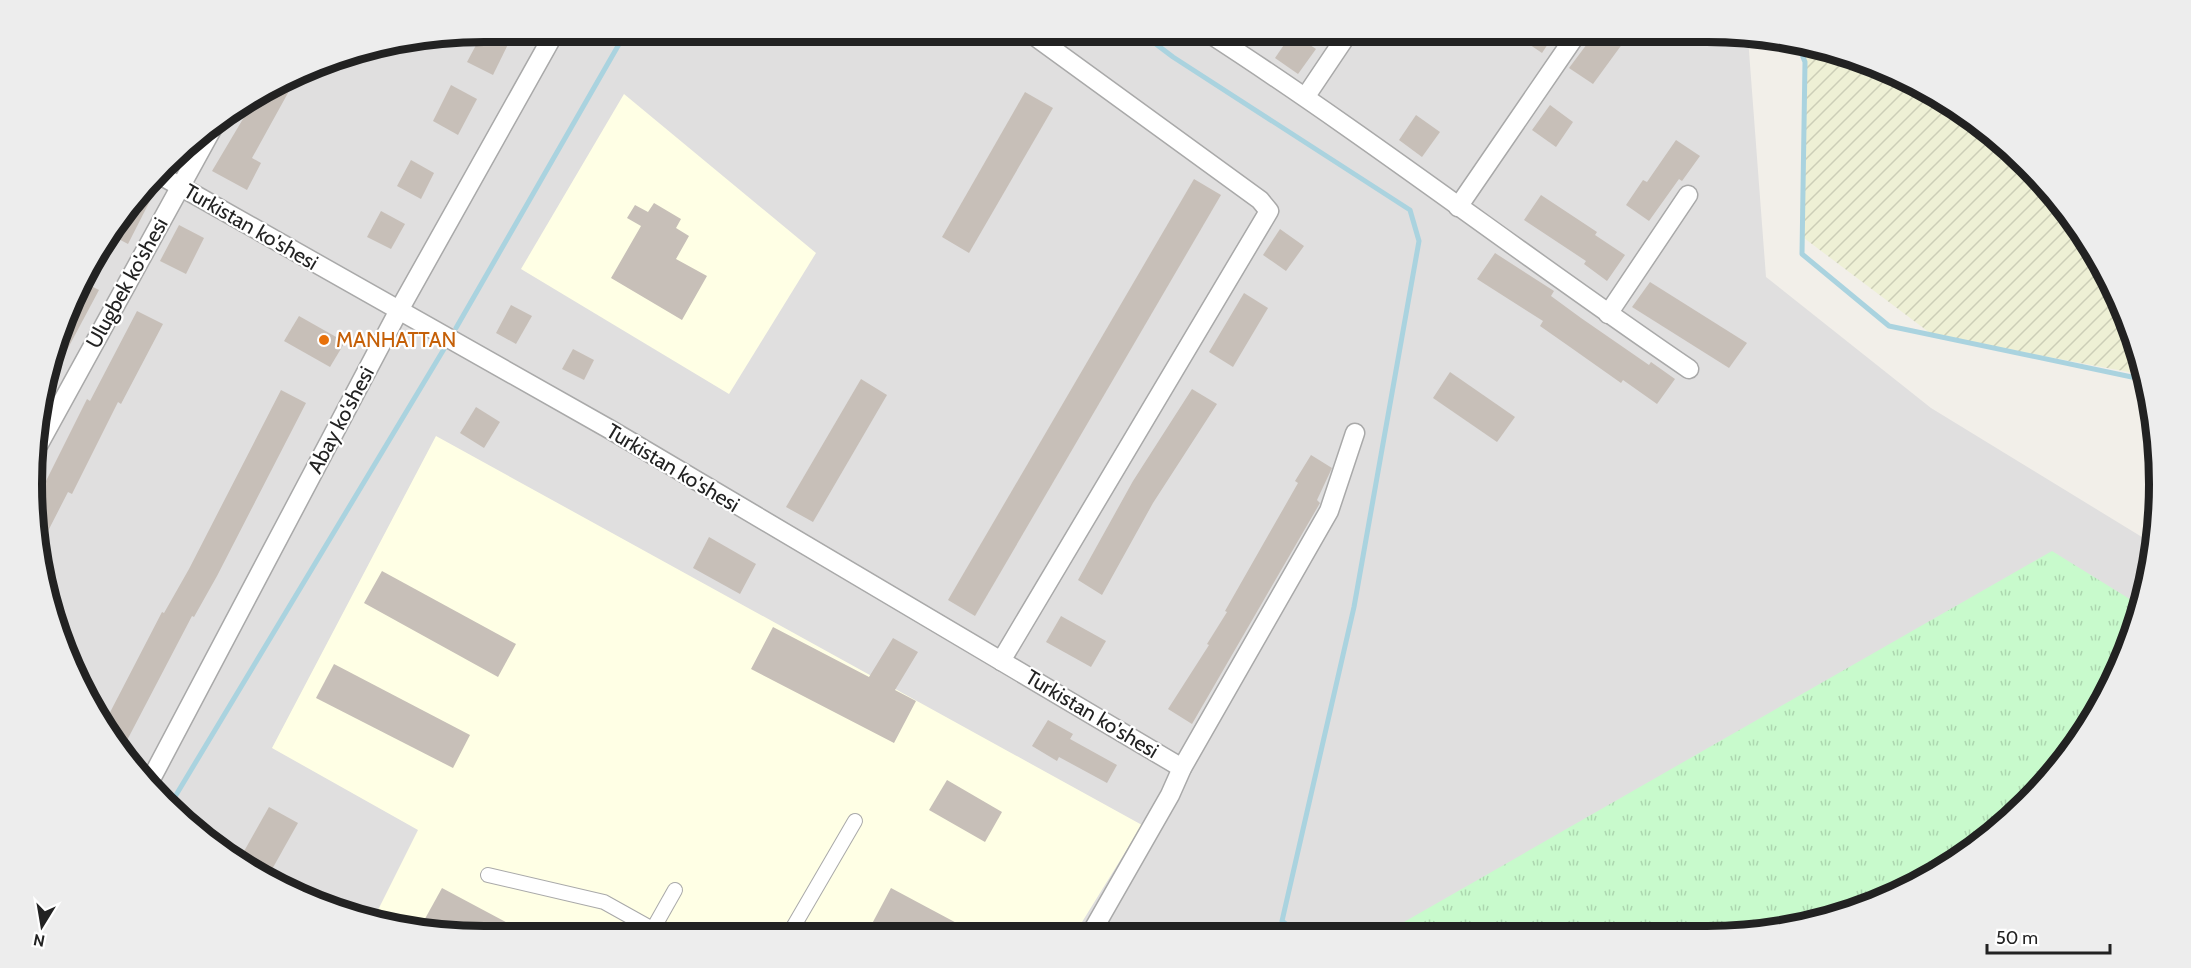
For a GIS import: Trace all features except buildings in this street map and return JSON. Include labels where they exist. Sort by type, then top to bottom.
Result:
[{"type":"street","name":"Abay ko'shesi","points":[[153,776],[398,312],[549,42]]},
{"type":"street","points":[[1001,661],[1269,212],[1260,200],[1043,42]]},
{"type":"street","points":[[1222,42],[1306,96],[1608,314],[1689,369]]},
{"type":"street","points":[[1306,96],[1342,42]]},
{"type":"street","points":[[1458,207],[1571,42]]},
{"type":"street","name":"Ulugbek ko'shesi","points":[[45,432],[205,142]]},
{"type":"street","name":"Turkistan ko'shesi","points":[[165,178],[398,312],[611,430],[1182,768]]},
{"type":"street","points":[[1608,314],[1688,195]]},
{"type":"street","points":[[1095,926],[1170,795],[1182,768],[1329,511],[1355,433]]},
{"type":"street","points":[[794,926],[855,821]]},
{"type":"street","points":[[488,875],[604,902],[643,926]]},
{"type":"street","points":[[659,926],[675,890]]},
{"type":"shaded area","points":[[1707,42],[1748,44],[1766,277],[1931,408],[2145,539],[2141,570],[2126,626],[2103,679],[2075,730],[2020,797],[1976,835],[1928,867],[1849,903],[1793,918],[1736,925],[484,926],[398,918],[342,903],[263,867],[215,835],[171,797],[116,730],[76,653],[65,626],[50,570],[43,513],[43,455],[46,426],[50,398],[65,342],[88,289],[116,238],[171,171],[238,116],[315,76],[342,65],[398,50],[455,43]]},
{"type":"shaded area","points":[[1806,53],[1849,65],[1928,101],[1976,133],[2020,171],[2058,215],[2090,263],[2126,342],[2135,373],[1934,336],[1800,235]]},
{"type":"shaded area","points":[[624,94],[816,253],[729,394],[521,269]]},
{"type":"shaded area","points":[[436,436],[1142,825],[1080,926],[455,925],[398,918],[377,913],[418,830],[272,748]]},
{"type":"green space","points":[[2052,551],[2133,601],[2115,653],[2090,705],[2058,753],[2020,797],[1953,852],[1876,892],[1849,903],[1793,918],[1736,925],[1397,926]]},
{"type":"waterway","points":[[456,328],[620,42]]},
{"type":"waterway","points":[[1153,42],[1410,210],[1419,241],[1354,607],[1282,921],[1289,926]]},
{"type":"waterway","points":[[1801,52],[1805,62],[1802,254],[1889,326],[2136,378]]},
{"type":"waterway","points":[[174,799],[444,349]]},
{"type":"place","name":"MANHATTAN","points":[[324,340]]}]
